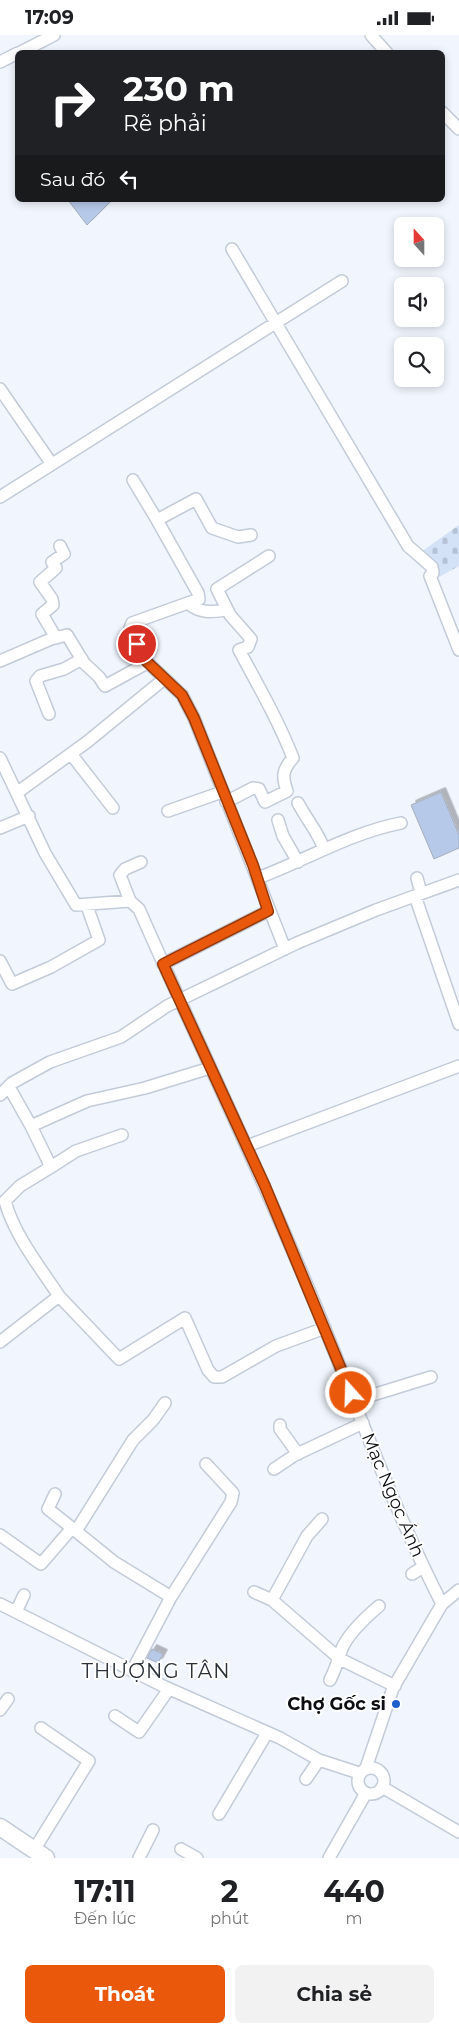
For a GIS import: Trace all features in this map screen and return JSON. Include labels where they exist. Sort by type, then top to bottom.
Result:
[{"type":"street","points":[[24,50],[54,35]]},
{"type":"street","points":[[371,35],[384,50]]},
{"type":"street","points":[[0,62],[15,54]]},
{"type":"street","points":[[445,115],[459,129]]},
{"type":"street","points":[[232,249],[408,546],[432,567],[433,573],[430,576],[459,650]]},
{"type":"street","points":[[0,497],[51,463],[342,281]]},
{"type":"street","points":[[0,389],[51,463]]},
{"type":"street","points":[[133,480],[198,593],[199,599],[132,623],[130,628],[147,663],[182,695],[190,710],[258,878],[268,911],[285,949]]},
{"type":"street","points":[[157,520],[196,499],[212,528],[238,537],[251,535]]},
{"type":"street","points":[[56,638],[42,614],[53,605],[52,599],[40,582],[56,568],[52,561],[64,554],[60,546]]},
{"type":"street","points":[[168,811],[253,788],[259,789],[265,802],[287,791],[283,779],[283,771],[293,759],[285,747],[239,650],[248,647],[251,639],[227,610],[217,589],[269,556]]},
{"type":"street","points":[[188,603],[195,609],[209,612],[227,610]]},
{"type":"street","points":[[0,661],[68,635],[82,659],[105,687],[147,663]]},
{"type":"street","points":[[49,714],[36,681],[40,676],[64,669],[82,659]]},
{"type":"street","points":[[18,792],[71,754],[164,679]]},
{"type":"street","points":[[71,754],[112,808]]},
{"type":"street","points":[[0,758],[46,853],[75,904],[78,907],[130,901]]},
{"type":"street","points":[[298,803],[311,827],[318,831],[324,849]]},
{"type":"street","points":[[0,828],[29,816]]},
{"type":"street","points":[[278,820],[283,836],[298,862]]},
{"type":"street","points":[[258,878],[350,838],[401,823]]},
{"type":"street","name":"Mạc Ngọc Ánh","points":[[141,863],[124,869],[120,875],[130,901],[139,909],[246,1146],[325,1328],[353,1401],[423,1567],[453,1599],[395,1686],[363,1771]]},
{"type":"street","points":[[417,878],[418,894],[459,1024]]},
{"type":"street","points":[[51,1167],[31,1126],[4,1091],[50,1062],[121,1037],[167,1006],[285,949],[418,894],[459,880]]},
{"type":"street","points":[[0,961],[12,984],[51,967],[99,940],[87,906]]},
{"type":"street","points":[[163,964],[268,911]]},
{"type":"street","points":[[246,1146],[459,1066]]},
{"type":"street","points":[[31,1126],[87,1101],[145,1088],[210,1068]]},
{"type":"street","points":[[122,1135],[76,1151],[20,1186],[5,1201],[23,1240],[59,1296],[119,1359],[185,1318],[208,1370],[214,1377],[222,1377],[276,1346],[325,1328]]},
{"type":"street","points":[[0,1342],[59,1296]]},
{"type":"street","points":[[353,1401],[431,1377]]},
{"type":"street","points":[[0,1535],[41,1564],[74,1529],[133,1440],[153,1420],[165,1403]]},
{"type":"street","points":[[274,1469],[298,1453],[363,1423]]},
{"type":"street","points":[[280,1425],[280,1429],[298,1453]]},
{"type":"street","points":[[132,1671],[171,1597],[231,1502],[233,1493],[206,1464]]},
{"type":"street","points":[[55,1494],[48,1509],[114,1562],[171,1597]]},
{"type":"street","points":[[272,1600],[307,1536],[322,1519]]},
{"type":"street","points":[[412,1574],[423,1567]]},
{"type":"street","points":[[254,1592],[272,1600],[340,1659],[395,1686]]},
{"type":"street","points":[[16,1612],[24,1595]]},
{"type":"street","points":[[0,1604],[107,1651],[132,1671],[267,1733],[319,1760],[363,1771],[374,1767],[381,1772],[384,1779],[382,1787],[375,1793],[366,1793],[358,1785],[363,1771]]},
{"type":"street","points":[[330,1680],[340,1659],[341,1650],[351,1636],[379,1606]]},
{"type":"street","points":[[114,1716],[139,1732],[169,1689]]},
{"type":"street","points":[[0,1710],[8,1699]]},
{"type":"street","points":[[0,1827],[40,1854],[89,1761],[41,1728]]},
{"type":"street","points":[[218,1814],[267,1733]]},
{"type":"street","points":[[306,1779],[319,1760]]},
{"type":"street","points":[[382,1787],[459,1832]]},
{"type":"street","points":[[329,1858],[366,1793]]},
{"type":"street","points":[[139,1858],[153,1830]]},
{"type":"street","points":[[181,1849],[197,1858]]},
{"type":"green space","points":[[459,525],[459,566],[432,581],[427,571],[428,567],[418,554]]},
{"type":"building","points":[[70,202],[110,202],[87,225]]},
{"type":"building","points":[[441,792],[459,835],[459,848],[434,859],[411,805]]},
{"type":"building","points":[[152,1649],[163,1654],[158,1663],[147,1658]]},
{"type":"place","name":"Chợ Gốc si","points":[[396,1704]]},
{"type":"district","name":"THƯỢNG TÂN","points":[[156,1671]]},
{"type":"route","points":[[137,644],[144,659],[182,695],[194,718],[227,805],[253,865],[268,911],[163,964],[265,1186],[351,1393]]}]
